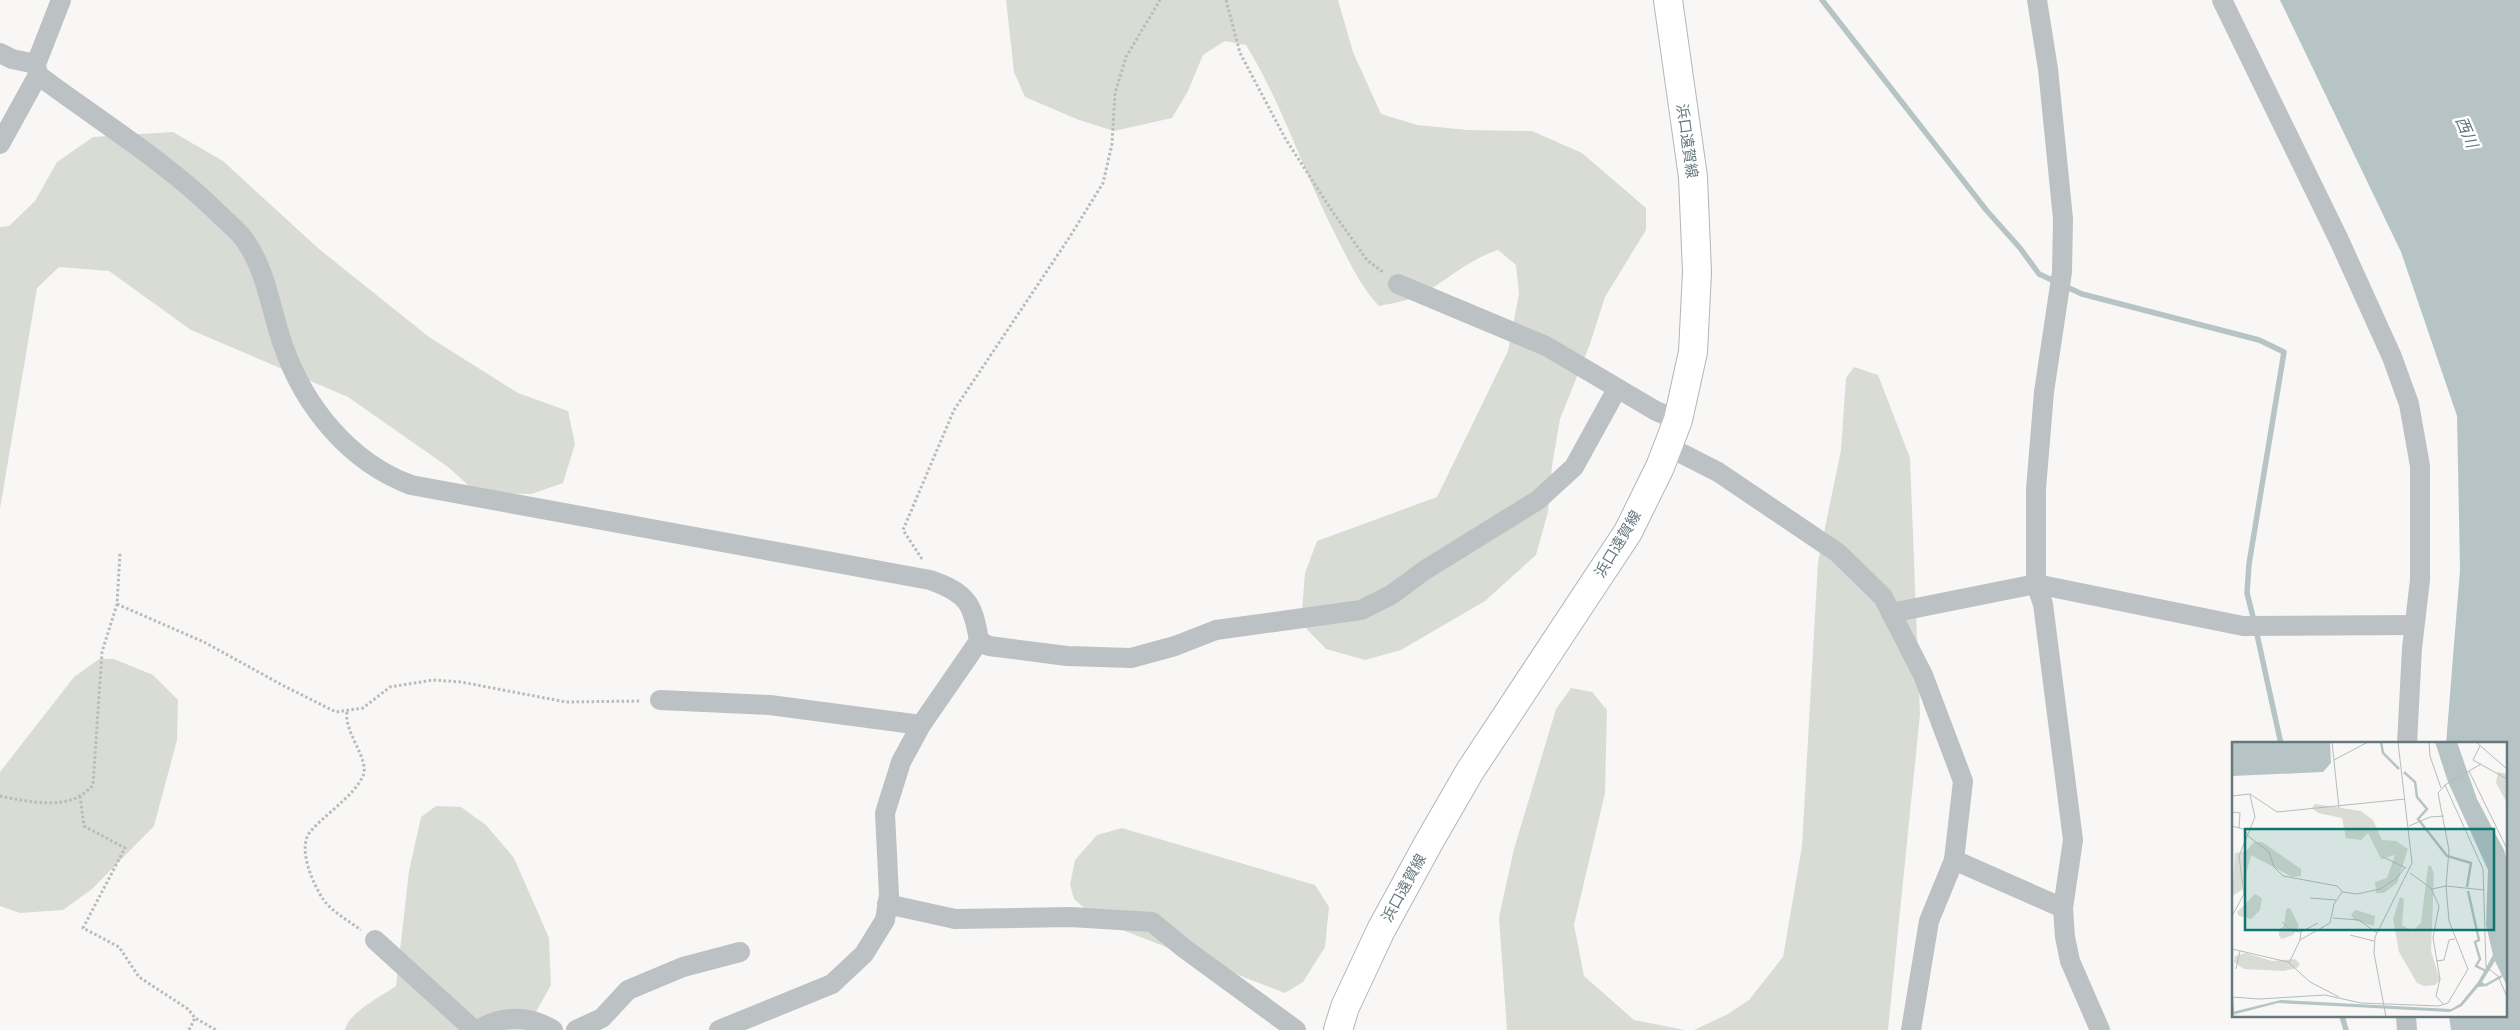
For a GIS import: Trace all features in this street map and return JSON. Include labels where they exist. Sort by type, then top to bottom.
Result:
[{"type":"main road","name":"浜口遠賀線","points":[[1338,1030],[1345,1007],[1381,930],[1429,842],[1476,763],[1628,532],[1660,467],[1678,420],[1693,352],[1697,272],[1693,177],[1668,0]]},
{"type":"street","points":[[0,144],[37,70],[62,0]]},
{"type":"street","points":[[2036,0],[2048,69],[2063,218],[2062,272],[2044,392],[2036,489],[2036,584],[2043,604],[2072,840],[2063,908],[2065,937],[2070,961],[2100,1030]]},
{"type":"street","points":[[2222,0],[2339,240],[2392,357],[2409,404],[2420,466],[2420,580],[2414,625],[2407,742]]},
{"type":"street","points":[[0,53],[37,70],[196,191],[246,241],[260,268],[283,345],[298,385],[313,407],[339,437],[366,462],[388,476],[411,485],[930,580],[947,586],[966,598],[976,622],[979,641],[921,725],[901,762],[885,813],[889,895],[885,920],[864,954],[832,984],[719,1030]]},
{"type":"street","points":[[1398,284],[1546,346],[1656,411],[1678,420]]},
{"type":"street","points":[[979,641],[989,646],[1067,656],[1131,658],[1175,646],[1216,630],[1361,610],[1391,595],[1425,570],[1538,500],[1574,467],[1617,389]]},
{"type":"street","points":[[1667,446],[1718,472],[1838,554],[1883,597],[1923,675],[1962,781],[1954,860],[1929,921],[1910,1030]]},
{"type":"street","points":[[1891,613],[2036,584],[2243,626],[2414,625]]},
{"type":"street","points":[[660,700],[770,705],[921,725]]},
{"type":"street","points":[[1954,860],[2063,908]]},
{"type":"street","points":[[887,904],[955,919],[1070,917],[1152,922],[1185,949],[1296,1030]]},
{"type":"street","points":[[375,940],[476,1030],[489,1023],[516,1018],[538,1021],[553,1030]]},
{"type":"street","points":[[576,1030],[602,1018],[628,990],[683,967],[740,952]]},
{"type":"path","points":[[930,580],[926,565],[903,530],[954,410],[1069,238],[1103,183],[1112,144],[1115,93],[1126,57],[1160,0]]},
{"type":"path","points":[[1226,0],[1240,53],[1285,138],[1332,211],[1367,260],[1398,284]]},
{"type":"path","points":[[0,796],[35,803],[61,802],[85,794],[93,785],[102,652],[117,604],[120,553]]},
{"type":"path","points":[[117,604],[204,642],[336,712],[347,712],[363,708],[390,687],[434,680],[461,682],[566,702],[660,700]]},
{"type":"path","points":[[347,712],[346,721],[363,764],[363,775],[356,786],[309,833],[305,844],[305,858],[323,900],[333,910],[375,940]]},
{"type":"path","points":[[80,796],[84,826],[125,848],[83,928],[119,947],[140,977],[188,1009],[195,1018],[216,1030]]},
{"type":"path","points":[[189,1030],[195,1018]]},
{"type":"shaded area","points":[[1006,0],[1338,0],[1353,52],[1381,114],[1417,125],[1468,130],[1532,131],[1582,153],[1646,208],[1646,230],[1605,297],[1590,344],[1560,419],[1552,466],[1548,512],[1536,555],[1485,601],[1401,650],[1365,660],[1326,649],[1301,623],[1305,573],[1317,541],[1437,497],[1508,351],[1519,294],[1516,265],[1498,250],[1469,263],[1415,297],[1379,306],[1352,267],[1339,242],[1315,193],[1272,93],[1246,45],[1225,41],[1203,55],[1188,91],[1172,118],[1114,131],[1079,120],[1025,97],[1014,72]]},
{"type":"shaded area","points":[[173,132],[223,161],[319,249],[429,337],[518,393],[568,411],[575,444],[563,483],[531,494],[477,493],[448,467],[348,397],[191,330],[109,271],[59,267],[37,288],[0,509],[0,227],[9,226],[35,201],[57,162],[93,137]]},
{"type":"shaded area","points":[[1854,367],[1878,375],[1910,458],[1920,714],[1888,1030],[1694,1030],[1728,1014],[1749,1000],[1783,957],[1802,846],[1818,562],[1841,450],[1846,378]]},
{"type":"shaded area","points":[[99,659],[114,659],[153,675],[178,700],[177,740],[154,826],[92,889],[63,910],[20,913],[0,906],[0,772],[74,677]]},
{"type":"shaded area","points":[[1571,688],[1592,692],[1607,710],[1605,793],[1574,925],[1584,976],[1634,1020],[1685,1030],[1507,1030],[1499,917],[1514,849],[1556,709]]},
{"type":"shaded area","points":[[436,806],[461,807],[486,825],[514,858],[549,938],[551,985],[526,1030],[345,1030],[347,1024],[359,1011],[396,986],[409,871],[421,817]]},
{"type":"shaded area","points":[[1122,828],[1315,885],[1329,907],[1325,947],[1303,982],[1285,993],[1099,921],[1074,899],[1070,885],[1075,860],[1097,835]]},
{"type":"water","name":"西川","points":[[2280,0],[2520,0],[2520,1030],[2451,1030],[2449,1018],[2508,1018],[2508,742],[2446,742],[2460,570],[2457,416],[2401,252]]},
{"type":"waterway","points":[[1822,0],[1987,211],[2020,248],[2039,274],[2082,294],[2259,340],[2284,352],[2249,564],[2247,593],[2254,621]]},
{"type":"waterway","points":[[2256,630],[2281,742]]},
{"type":"waterway","points":[[2343,1018],[2346,1030]]}]
